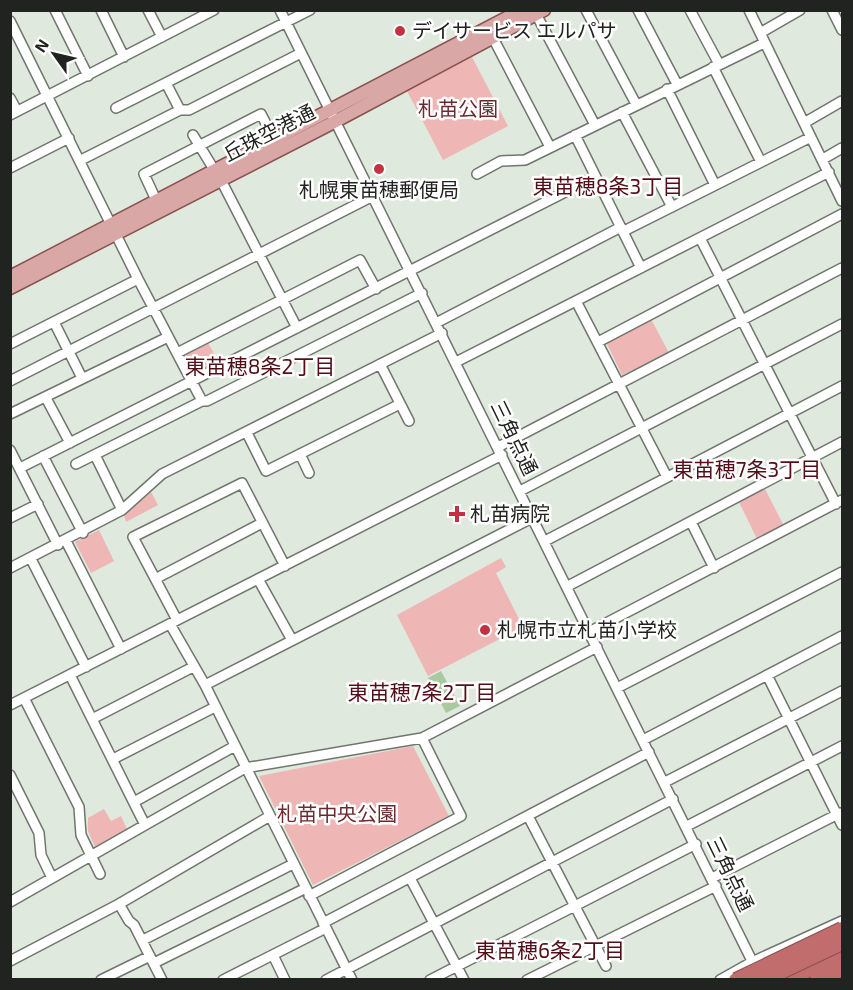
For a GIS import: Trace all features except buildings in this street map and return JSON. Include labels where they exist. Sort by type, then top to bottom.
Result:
[{"type":"highway","points":[[736,980],[843,929]]},
{"type":"highway","points":[[761,979],[843,944]]},
{"type":"highway","points":[[787,980],[843,954]]},
{"type":"highway","points":[[801,980],[843,960]]},
{"type":"highway","points":[[817,980],[843,969]]},
{"type":"main road","name":"丘珠空港通","points":[[10,277],[114,229],[157,202],[217,176],[275,141],[332,117],[522,10]]},
{"type":"main road","name":"丘珠空港通","points":[[10,288],[114,229],[332,117],[493,38],[508,19],[540,12]]},
{"type":"street","points":[[55,10],[88,76]]},
{"type":"street","points":[[101,10],[124,57]]},
{"type":"street","points":[[148,10],[162,37]]},
{"type":"street","points":[[10,98],[14,113],[214,10]]},
{"type":"street","name":"三角点通","points":[[280,10],[568,586],[761,979]]},
{"type":"street","points":[[116,108],[310,10]]},
{"type":"street","points":[[586,10],[636,104]]},
{"type":"street","points":[[638,10],[677,84]]},
{"type":"street","points":[[690,10],[761,162]]},
{"type":"street","points":[[749,10],[843,201]]},
{"type":"street","points":[[760,33],[800,10]]},
{"type":"street","points":[[832,10],[843,30]]},
{"type":"street","points":[[540,12],[595,125]]},
{"type":"street","points":[[10,21],[81,160],[138,279],[202,401]]},
{"type":"street","points":[[493,38],[550,147]]},
{"type":"street","points":[[477,174],[501,160],[525,160],[764,43]]},
{"type":"street","points":[[81,160],[180,111],[189,110],[301,53]]},
{"type":"street","points":[[166,83],[180,111]]},
{"type":"street","points":[[667,89],[715,185]]},
{"type":"street","points":[[804,123],[843,101]]},
{"type":"street","points":[[622,112],[672,207]]},
{"type":"street","points":[[157,202],[144,174],[261,114],[275,141]]},
{"type":"street","points":[[194,135],[297,328]]},
{"type":"street","points":[[575,135],[641,268]]},
{"type":"street","points":[[436,322],[811,137]]},
{"type":"street","points":[[10,168],[69,138]]},
{"type":"street","points":[[823,159],[843,148]]},
{"type":"street","points":[[456,362],[829,172]]},
{"type":"street","points":[[16,467],[70,443],[595,177]]},
{"type":"street","points":[[10,381],[373,196]]},
{"type":"street","points":[[598,342],[843,214]]},
{"type":"street","points":[[589,632],[839,502],[813,458],[700,238]]},
{"type":"street","points":[[177,353],[360,260],[376,289]]},
{"type":"street","points":[[10,705],[285,566],[500,451],[620,383],[843,268]]},
{"type":"street","points":[[10,344],[138,279]]},
{"type":"street","points":[[76,464],[202,401],[207,402],[422,293]]},
{"type":"street","points":[[576,301],[667,477]]},
{"type":"street","points":[[54,322],[82,378]]},
{"type":"street","points":[[520,491],[843,324]]},
{"type":"street","points":[[10,568],[83,533],[122,510],[162,474],[442,333]]},
{"type":"street","points":[[10,414],[168,337]]},
{"type":"street","points":[[380,364],[409,421]]},
{"type":"street","points":[[545,541],[843,386]]},
{"type":"street","points":[[46,398],[70,443]]},
{"type":"street","points":[[247,433],[266,471],[400,404]]},
{"type":"street","points":[[568,586],[843,442]]},
{"type":"street","points":[[10,450],[16,467],[62,543],[121,649]]},
{"type":"street","points":[[95,454],[122,510]]},
{"type":"street","points":[[300,454],[309,473]]},
{"type":"street","points":[[43,456],[83,533]]},
{"type":"street","points":[[285,566],[242,483],[134,537],[156,578],[193,667],[205,685],[352,980]]},
{"type":"street","points":[[10,518],[38,504]]},
{"type":"street","points":[[205,685],[532,518]]},
{"type":"street","points":[[691,522],[714,568]]},
{"type":"street","points":[[156,578],[262,523]]},
{"type":"street","points":[[31,558],[86,667]]},
{"type":"street","points":[[617,688],[843,572]]},
{"type":"street","points":[[258,579],[292,640]]},
{"type":"street","points":[[643,740],[843,636]]},
{"type":"street","points":[[10,902],[245,768],[422,738],[597,647]]},
{"type":"street","points":[[92,719],[193,667]]},
{"type":"street","points":[[70,675],[146,825]]},
{"type":"street","points":[[767,675],[840,814],[843,825]]},
{"type":"street","points":[[665,782],[843,691]]},
{"type":"street","points":[[24,698],[79,807],[81,835],[100,874]]},
{"type":"street","points":[[112,759],[215,707]]},
{"type":"street","points":[[101,980],[308,892],[461,816],[422,738]]},
{"type":"street","points":[[135,801],[235,746]]},
{"type":"street","points":[[687,826],[843,746]]},
{"type":"street","points":[[227,979],[410,878],[650,752]]},
{"type":"street","points":[[10,775],[39,833],[41,855],[52,878]]},
{"type":"street","points":[[326,980],[673,799]]},
{"type":"street","points":[[527,980],[840,814]]},
{"type":"street","points":[[10,961],[119,904],[270,816]]},
{"type":"street","points":[[528,816],[606,966]]},
{"type":"street","points":[[430,980],[696,844]]},
{"type":"street","points":[[143,940],[293,864]]},
{"type":"street","points":[[410,878],[464,980]]},
{"type":"street","points":[[119,904],[143,940],[162,980]]},
{"type":"street","points":[[720,980],[752,962],[843,921]]},
{"type":"street","points":[[273,955],[285,980]]},
{"type":"green space","name":"札苗公園","points":[[472,57],[508,126],[443,160],[407,91]]},
{"type":"green space","points":[[651,319],[669,353],[622,375],[607,344],[608,341]]},
{"type":"green space","points":[[208,343],[219,362],[196,374],[186,355]]},
{"type":"green space","points":[[765,489],[784,526],[757,539],[739,502]]},
{"type":"green space","points":[[151,492],[158,505],[126,522],[124,515]]},
{"type":"green space","points":[[99,530],[114,561],[91,573],[75,542]]},
{"type":"green space","points":[[501,558],[506,567],[496,573],[523,627],[428,676],[397,615]]},
{"type":"green space","name":"札苗中央公園","points":[[413,746],[449,816],[313,885],[259,776]]},
{"type":"green space","points":[[104,809],[111,821],[121,816],[127,829],[95,847],[88,831],[88,818]]},
{"type":"shaded area","points":[[441,671],[460,706],[446,713],[428,678]]},
{"type":"place","name":"デイサービス エルパサ","points":[[400,31]]},
{"type":"place","name":"札幌東苗穂郵便局","points":[[379,169]]},
{"type":"place","name":"札苗病院","points":[[457,514]]},
{"type":"place","name":"札幌市立札苗小学校","points":[[485,630]]},
{"type":"district","name":"東苗穂8条3丁目","points":[[608,187]]},
{"type":"district","name":"東苗穂8条2丁目","points":[[260,367]]},
{"type":"district","name":"東苗穂7条3丁目","points":[[747,470]]},
{"type":"district","name":"東苗穂7条2丁目","points":[[422,693]]},
{"type":"district","name":"東苗穂6条2丁目","points":[[550,951]]}]
